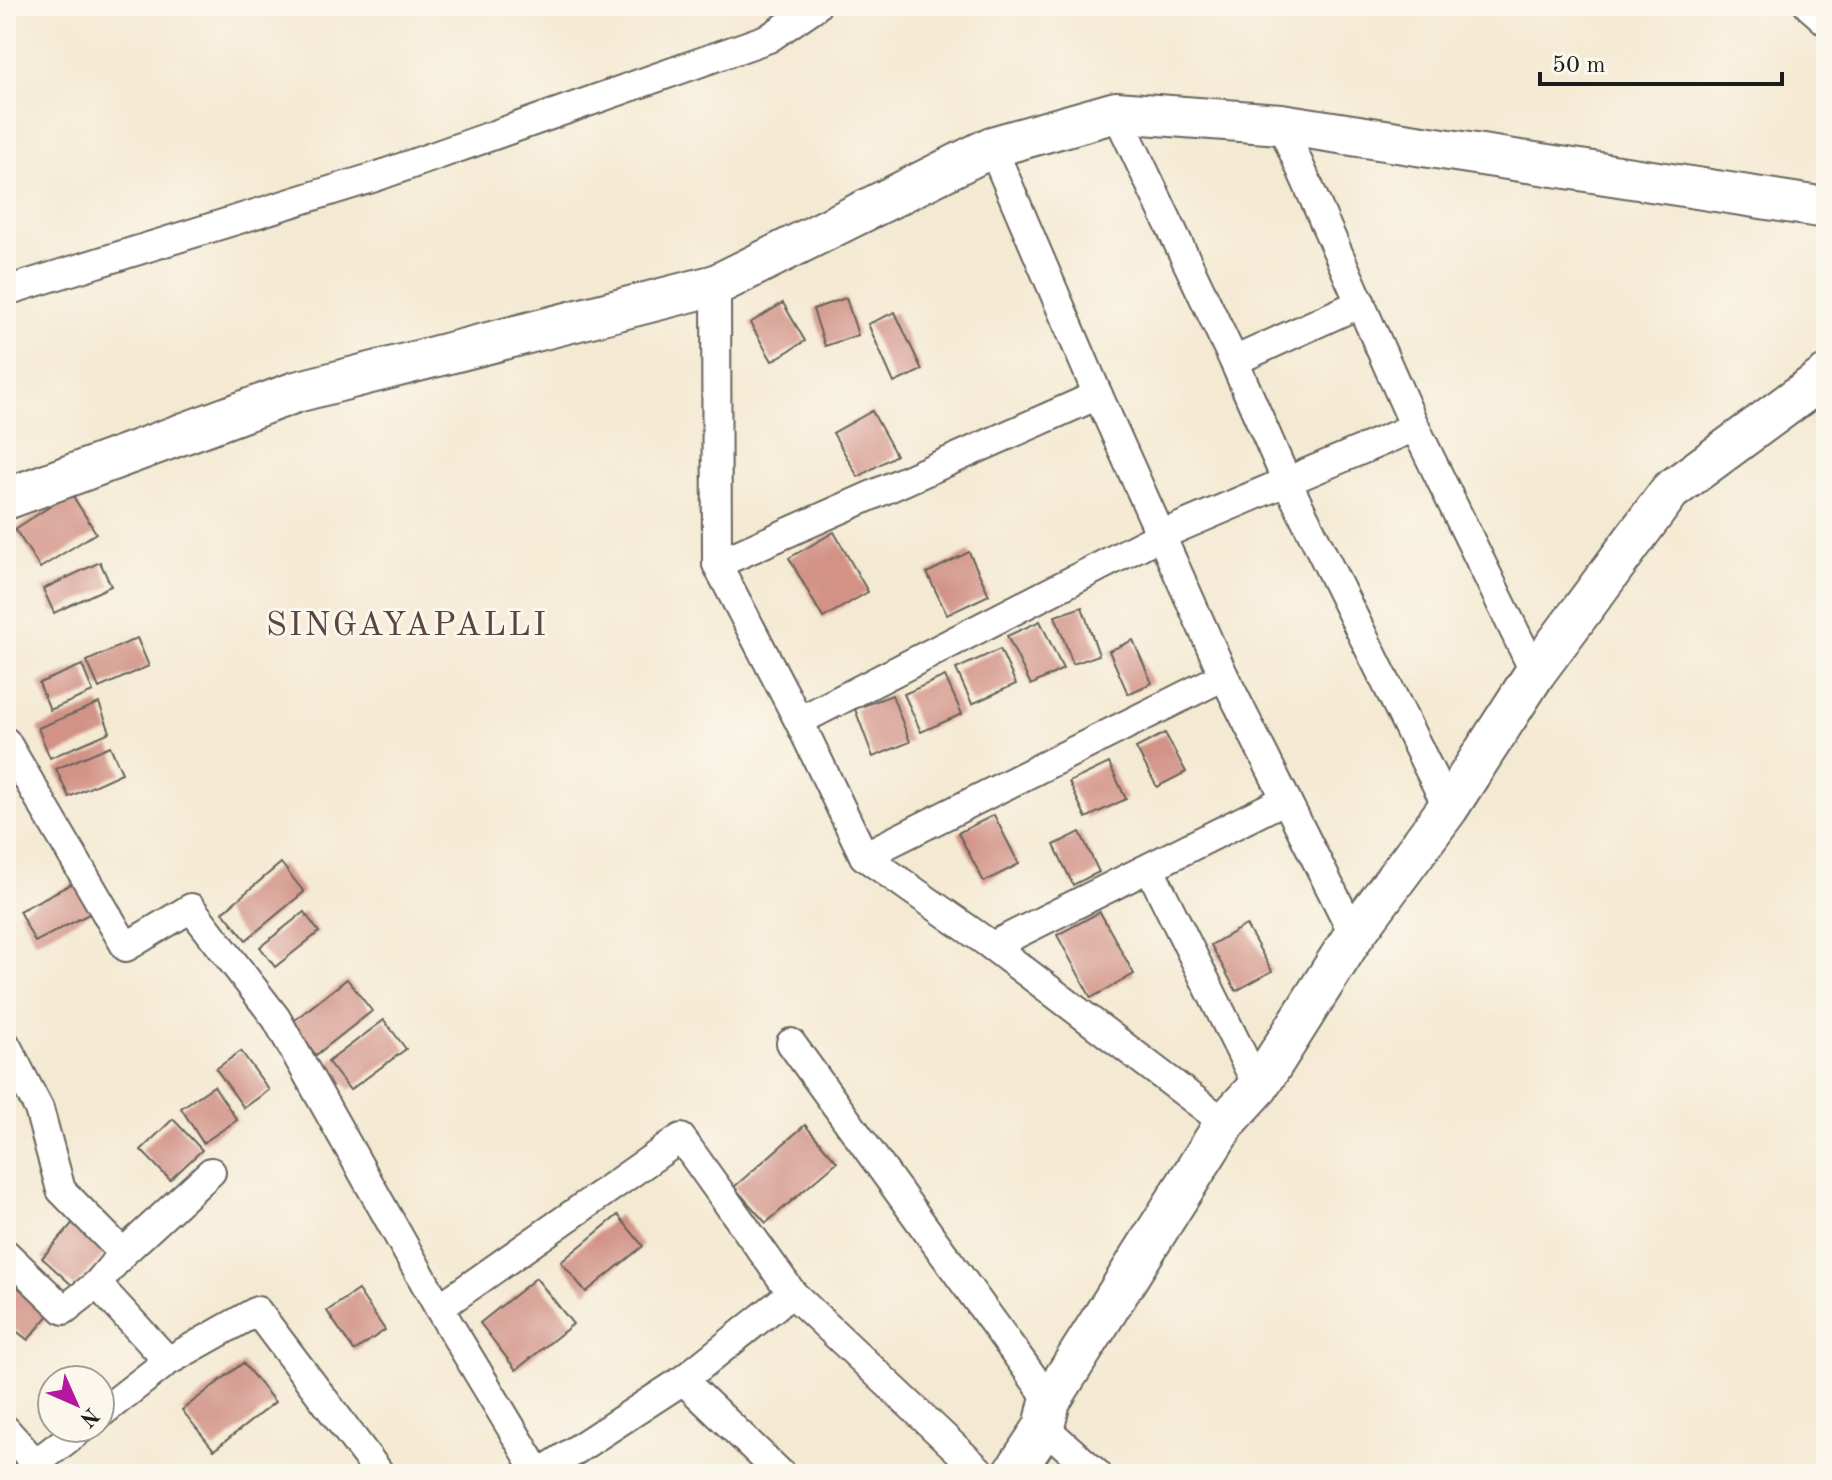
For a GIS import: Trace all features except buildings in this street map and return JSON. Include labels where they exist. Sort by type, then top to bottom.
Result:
[{"type":"street","points":[[6,291],[375,177],[769,38],[816,6]]},
{"type":"street","points":[[1809,6],[1826,21]]},
{"type":"street","points":[[1116,112],[1234,361],[1287,482],[1448,808]]},
{"type":"street","points":[[6,499],[296,392],[716,285],[992,147],[1116,112],[1281,124],[1826,208]]},
{"type":"street","points":[[1281,124],[1415,427],[1535,673]]},
{"type":"street","points":[[992,147],[1098,395],[1224,676],[1354,935]]},
{"type":"street","points":[[716,285],[717,564],[799,721],[864,856],[992,946],[1225,1123]]},
{"type":"street","points":[[1234,361],[1361,303]]},
{"type":"street","points":[[1013,1474],[1225,1123],[1258,1087],[1354,935],[1448,808],[1535,673],[1670,491],[1824,381]]},
{"type":"street","points":[[717,564],[1098,395]]},
{"type":"street","points":[[799,721],[1161,535],[1415,427]]},
{"type":"street","points":[[864,856],[1224,676]]},
{"type":"street","points":[[6,742],[126,947],[191,908],[276,1018],[439,1308],[539,1474],[683,1380],[792,1293]]},
{"type":"street","points":[[992,946],[1286,799]]},
{"type":"street","points":[[1150,869],[1258,1087]]},
{"type":"street","points":[[791,1043],[1047,1414],[1097,1474]]},
{"type":"street","points":[[6,1045],[39,1109],[61,1190],[123,1253]]},
{"type":"street","points":[[439,1308],[681,1138],[792,1293],[983,1474]]},
{"type":"street","points":[[6,1254],[64,1310],[97,1284],[123,1253],[211,1172]]},
{"type":"street","points":[[97,1284],[168,1361]]},
{"type":"street","points":[[116,1402],[168,1361],[257,1311],[380,1474]]},
{"type":"street","points":[[683,1380],[781,1474]]},
{"type":"street","points":[[6,1430],[41,1469],[66,1444]]},
{"type":"district","name":"SINGAYAPALLI","points":[[407,626]]}]
